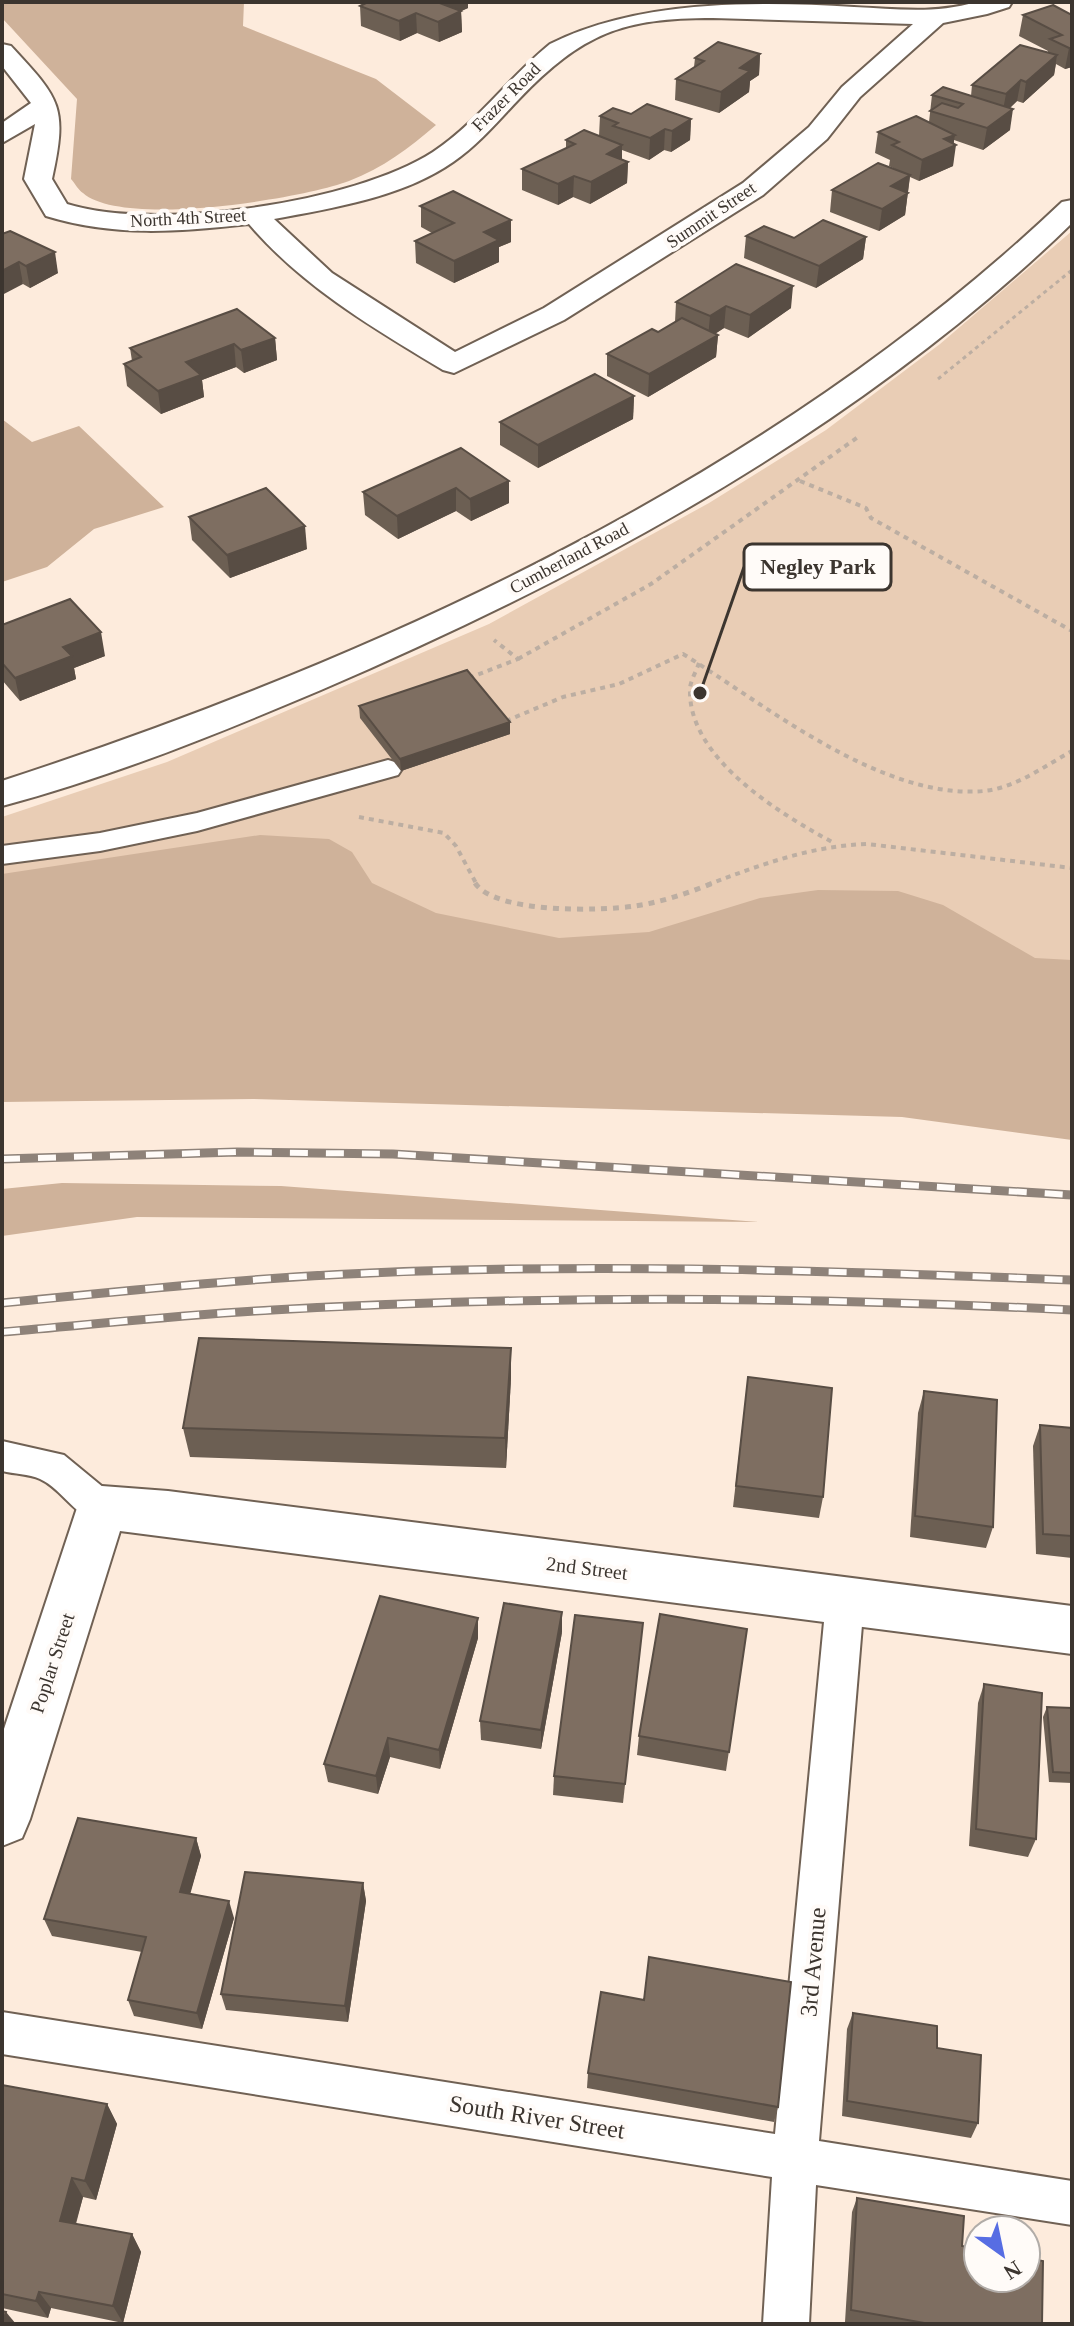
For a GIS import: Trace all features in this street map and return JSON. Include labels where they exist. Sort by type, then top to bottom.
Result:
[{"type":"street","name":"Frazer Road","points":[[256,215],[335,200],[424,169],[480,124],[551,53],[586,32],[627,17],[659,13],[778,11],[933,20],[1000,2]]},
{"type":"street","name":"Summit Street","points":[[454,364],[554,314],[753,189],[818,133],[851,92],[933,20]]},
{"type":"street","points":[[2,51],[46,104],[2,135]]},
{"type":"street","name":"North 4th Street","points":[[46,104],[50,129],[38,179],[44,194],[63,214],[117,222],[256,215],[279,245],[316,273],[454,364]]},
{"type":"street","name":"Cumberland Road","points":[[2,794],[213,723],[303,685],[474,607],[634,524],[859,387],[1003,276],[1067,220]]},
{"type":"street","name":"2nd Street","points":[[102,1508],[168,1513],[1072,1630]]},
{"type":"street","name":"Poplar Street","points":[[2,1819],[102,1508]]},
{"type":"lane","points":[[2,855],[114,839],[292,797],[388,769]]},
{"type":"lane","points":[[2,1456],[51,1466],[102,1508]]},
{"type":"lane","name":"3rd Avenue","points":[[786,2324],[795,2160],[845,1601]]},
{"type":"lane","name":"South River Street","points":[[2,2033],[309,2079],[1072,2203]]},
{"type":"path","points":[[787,475],[866,508],[871,518],[1072,631]]},
{"type":"path","points":[[506,721],[563,697],[619,684],[683,654],[842,751],[941,790],[984,791],[1004,786],[1072,751]]},
{"type":"path","points":[[469,678],[518,659],[513,655]]},
{"type":"path","points":[[699,663],[690,676],[687,698],[716,756],[773,809],[834,843]]},
{"type":"path","points":[[292,797],[316,814],[384,819],[444,833],[460,850],[473,884],[485,895],[562,906],[598,909],[657,901],[745,869],[834,843],[867,844],[1072,868]]},
{"type":"shaded area","points":[[2,2],[244,2],[243,26],[376,79],[436,125],[384,164],[349,181],[325,188],[213,207],[134,208],[104,203],[81,192],[71,179],[77,99],[2,18]]},
{"type":"shaded area","points":[[1072,231],[1072,1042],[2,901],[2,817],[167,762],[489,624],[709,503],[826,430],[940,344]]},
{"type":"shaded area","points":[[2,419],[32,442],[79,426],[164,507],[94,529],[47,567],[2,582]]},
{"type":"shaded area","points":[[260,835],[329,839],[352,852],[372,883],[436,913],[559,938],[649,932],[760,898],[818,890],[898,891],[943,905],[1035,958],[1072,960],[1072,1140],[902,1117],[253,1099],[2,1102],[2,874]]},
{"type":"shaded area","points":[[62,1183],[281,1186],[759,1222],[137,1217],[2,1236],[2,1189]]},
{"type":"building","points":[[368,2],[437,2],[461,11],[438,22],[416,13],[399,21],[360,6]]},
{"type":"building","points":[[1053,5],[1072,15],[1072,48],[1050,39],[1062,35],[1023,15]]},
{"type":"building","points":[[718,42],[760,54],[740,68],[750,71],[721,92],[676,79],[704,61],[695,58]]},
{"type":"building","points":[[1020,45],[1057,55],[1026,82],[1021,80],[1006,94],[972,85]]},
{"type":"building","points":[[943,87],[1013,109],[987,128],[930,111],[942,103],[958,108],[963,104],[932,95]]},
{"type":"building","points":[[647,104],[691,119],[672,131],[665,129],[650,138],[613,126],[618,123],[600,116],[613,108],[631,114]]},
{"type":"building","points":[[916,116],[955,135],[944,139],[956,145],[922,160],[892,145],[899,142],[878,132]]},
{"type":"building","points":[[584,130],[622,145],[607,154],[628,162],[591,182],[574,176],[558,184],[522,169],[575,144],[566,140]]},
{"type":"building","points":[[878,163],[910,175],[891,186],[908,193],[882,209],[832,190]]},
{"type":"building","points":[[453,191],[511,220],[484,232],[499,240],[454,261],[415,241],[454,223],[420,206]]},
{"type":"building","points":[[823,220],[866,237],[819,266],[746,236],[764,226],[794,238]]},
{"type":"building","points":[[10,231],[55,252],[26,266],[19,262],[2,271],[2,234]]},
{"type":"building","points":[[736,264],[793,286],[750,315],[726,306],[710,316],[676,302]]},
{"type":"building","points":[[237,309],[275,338],[241,350],[234,344],[186,362],[201,375],[158,391],[124,364],[141,357],[130,348]]},
{"type":"building","points":[[682,318],[718,335],[649,374],[607,354],[652,329],[658,332]]},
{"type":"building","points":[[595,374],[634,396],[538,445],[500,422]]},
{"type":"building","points":[[461,448],[509,481],[470,499],[456,488],[397,516],[363,492]]},
{"type":"building","points":[[266,488],[305,526],[227,555],[189,517]]},
{"type":"building","points":[[70,599],[101,632],[63,647],[72,656],[15,678],[2,663],[2,625]]},
{"type":"building","points":[[467,670],[510,722],[400,759],[359,706]]},
{"type":"building","points":[[199,1338],[511,1348],[505,1438],[183,1428]]},
{"type":"building","points":[[748,1377],[832,1388],[823,1497],[736,1486]]},
{"type":"building","points":[[924,1391],[997,1400],[993,1527],[915,1516]]},
{"type":"building","points":[[1040,1425],[1072,1428],[1072,1536],[1043,1534]]},
{"type":"building","points":[[380,1596],[478,1618],[439,1750],[388,1738],[376,1776],[324,1764]]},
{"type":"building","points":[[504,1603],[562,1612],[541,1730],[480,1721]]},
{"type":"building","points":[[660,1614],[747,1629],[729,1752],[639,1736]]},
{"type":"building","points":[[575,1615],[643,1623],[625,1784],[554,1776]]},
{"type":"building","points":[[984,1684],[1042,1693],[1036,1839],[976,1829]]},
{"type":"building","points":[[1047,1707],[1072,1708],[1072,1773],[1053,1772]]},
{"type":"building","points":[[78,1818],[196,1838],[180,1892],[229,1901],[197,2013],[128,2000],[146,1937],[44,1919]]},
{"type":"building","points":[[245,1872],[363,1883],[345,2006],[221,1994]]},
{"type":"building","points":[[649,1957],[791,1982],[778,2107],[588,2073],[601,1992],[644,2000]]},
{"type":"building","points":[[853,2013],[937,2026],[937,2048],[981,2055],[978,2123],[847,2101]]},
{"type":"building","points":[[2,2085],[107,2104],[85,2181],[72,2178],[60,2221],[132,2234],[113,2306],[39,2292],[36,2301],[2,2294]]},
{"type":"building","points":[[857,2198],[962,2216],[962,2294],[1042,2294],[1043,2261],[1042,2324],[930,2324],[851,2310]]},
{"type":"railway","points":[[2,1159],[237,1152],[393,1154],[1072,1195]]},
{"type":"railway","points":[[2,1303],[278,1278],[458,1270],[721,1269],[1072,1280]]},
{"type":"railway","points":[[2,1332],[255,1311],[459,1302],[766,1300],[1072,1310]]},
{"type":"place","name":"Negley Park","points":[[700,693]]}]
